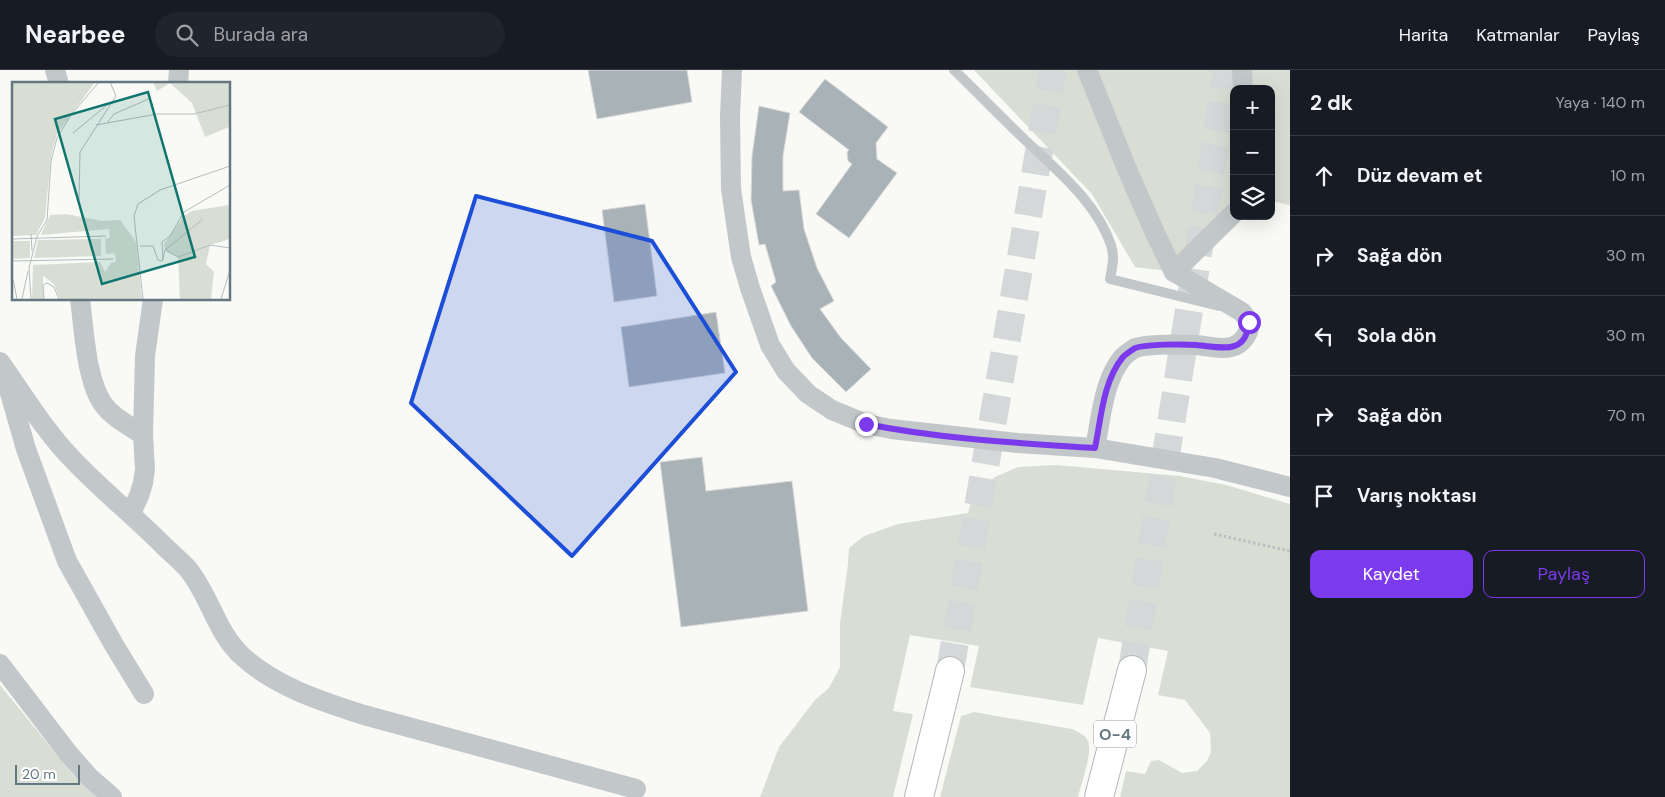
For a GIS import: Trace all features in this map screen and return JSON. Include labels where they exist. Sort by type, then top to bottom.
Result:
[{"type":"highway","name":"O-4","points":[[1099,797],[1132,670]]},
{"type":"highway","points":[[919,797],[950,671]]},
{"type":"street","points":[[732,70],[730,117],[731,189],[741,257],[770,345],[786,371],[808,394],[832,410],[866,424],[891,429],[1018,443],[1095,448],[1215,468],[1290,487]]},
{"type":"street","points":[[1087,70],[1126,169],[1174,272],[1242,312],[1249,322],[1248,332],[1242,342],[1232,347],[1220,348],[1196,345],[1156,346],[1136,348],[1124,356],[1114,371],[1107,389],[1095,448]]},
{"type":"street","points":[[1242,70],[1243,85]]},
{"type":"street","points":[[1174,272],[1230,217]]},
{"type":"street","points":[[80,300],[88,359],[96,390],[104,405],[117,418],[143,435]]},
{"type":"street","points":[[131,514],[140,496],[145,469],[143,435],[145,356],[153,300]]},
{"type":"street","points":[[1,363],[56,442],[188,569],[227,639],[242,656],[262,671],[289,688],[322,702],[636,789]]},
{"type":"street","points":[[1,363],[26,449],[67,561],[144,694]]},
{"type":"street","points":[[0,664],[89,777],[112,797]]},
{"type":"lane","points":[[954,70],[1067,179],[1090,208],[1104,229],[1112,247],[1114,259],[1110,279],[1242,312]]},
{"type":"path","points":[[1214,534],[1290,551]]},
{"type":"highlighted area","points":[[476,196],[652,241],[736,372],[572,556],[411,403]]},
{"type":"shaded area","points":[[974,70],[1290,70],[1290,205],[1275,202],[1275,85],[1230,85],[1230,217],[1174,272],[1135,267],[1092,194]]},
{"type":"shaded area","points":[[1056,465],[1180,476],[1226,485],[1290,504],[1290,797],[1120,797],[1126,771],[1145,774],[1151,761],[1159,760],[1182,773],[1197,771],[1207,761],[1211,752],[1210,733],[1185,700],[1158,695],[1168,651],[1098,638],[1083,705],[970,687],[979,646],[910,635],[893,711],[913,714],[893,797],[760,797],[779,747],[815,700],[829,688],[840,667],[840,623],[849,548],[864,536],[898,524],[968,513],[971,501],[995,477],[1018,467]]},
{"type":"shaded area","points":[[0,685],[74,776],[97,797],[0,797]]},
{"type":"shaded area","points":[[974,712],[1072,729],[1083,735],[1088,741],[1089,753],[1078,797],[940,797],[961,716]]},
{"type":"building","points":[[588,70],[687,70],[692,102],[597,119]]},
{"type":"building","points":[[825,79],[888,127],[876,143],[877,159],[897,173],[849,238],[816,214],[852,164],[848,161],[847,152],[849,150],[799,112]]},
{"type":"building","points":[[759,106],[790,113],[783,156],[783,191],[799,190],[804,229],[817,268],[834,301],[820,309],[841,338],[871,369],[846,392],[812,358],[791,326],[771,286],[776,282],[765,244],[759,245],[751,200],[752,156]]},
{"type":"building","points":[[645,204],[657,296],[614,302],[602,210]]},
{"type":"building","points":[[716,312],[725,373],[629,387],[621,327]]},
{"type":"building","points":[[702,457],[706,491],[792,481],[808,611],[681,627],[660,462]]},
{"type":"tunnel","points":[[950,671],[1053,70]]},
{"type":"tunnel","points":[[1132,670],[1227,70]]},
{"type":"route","points":[[866,424],[946,436],[1095,448],[1107,389],[1114,371],[1124,356],[1136,348],[1156,346],[1196,345],[1220,348],[1232,347],[1242,342],[1248,332],[1249,322]]}]
